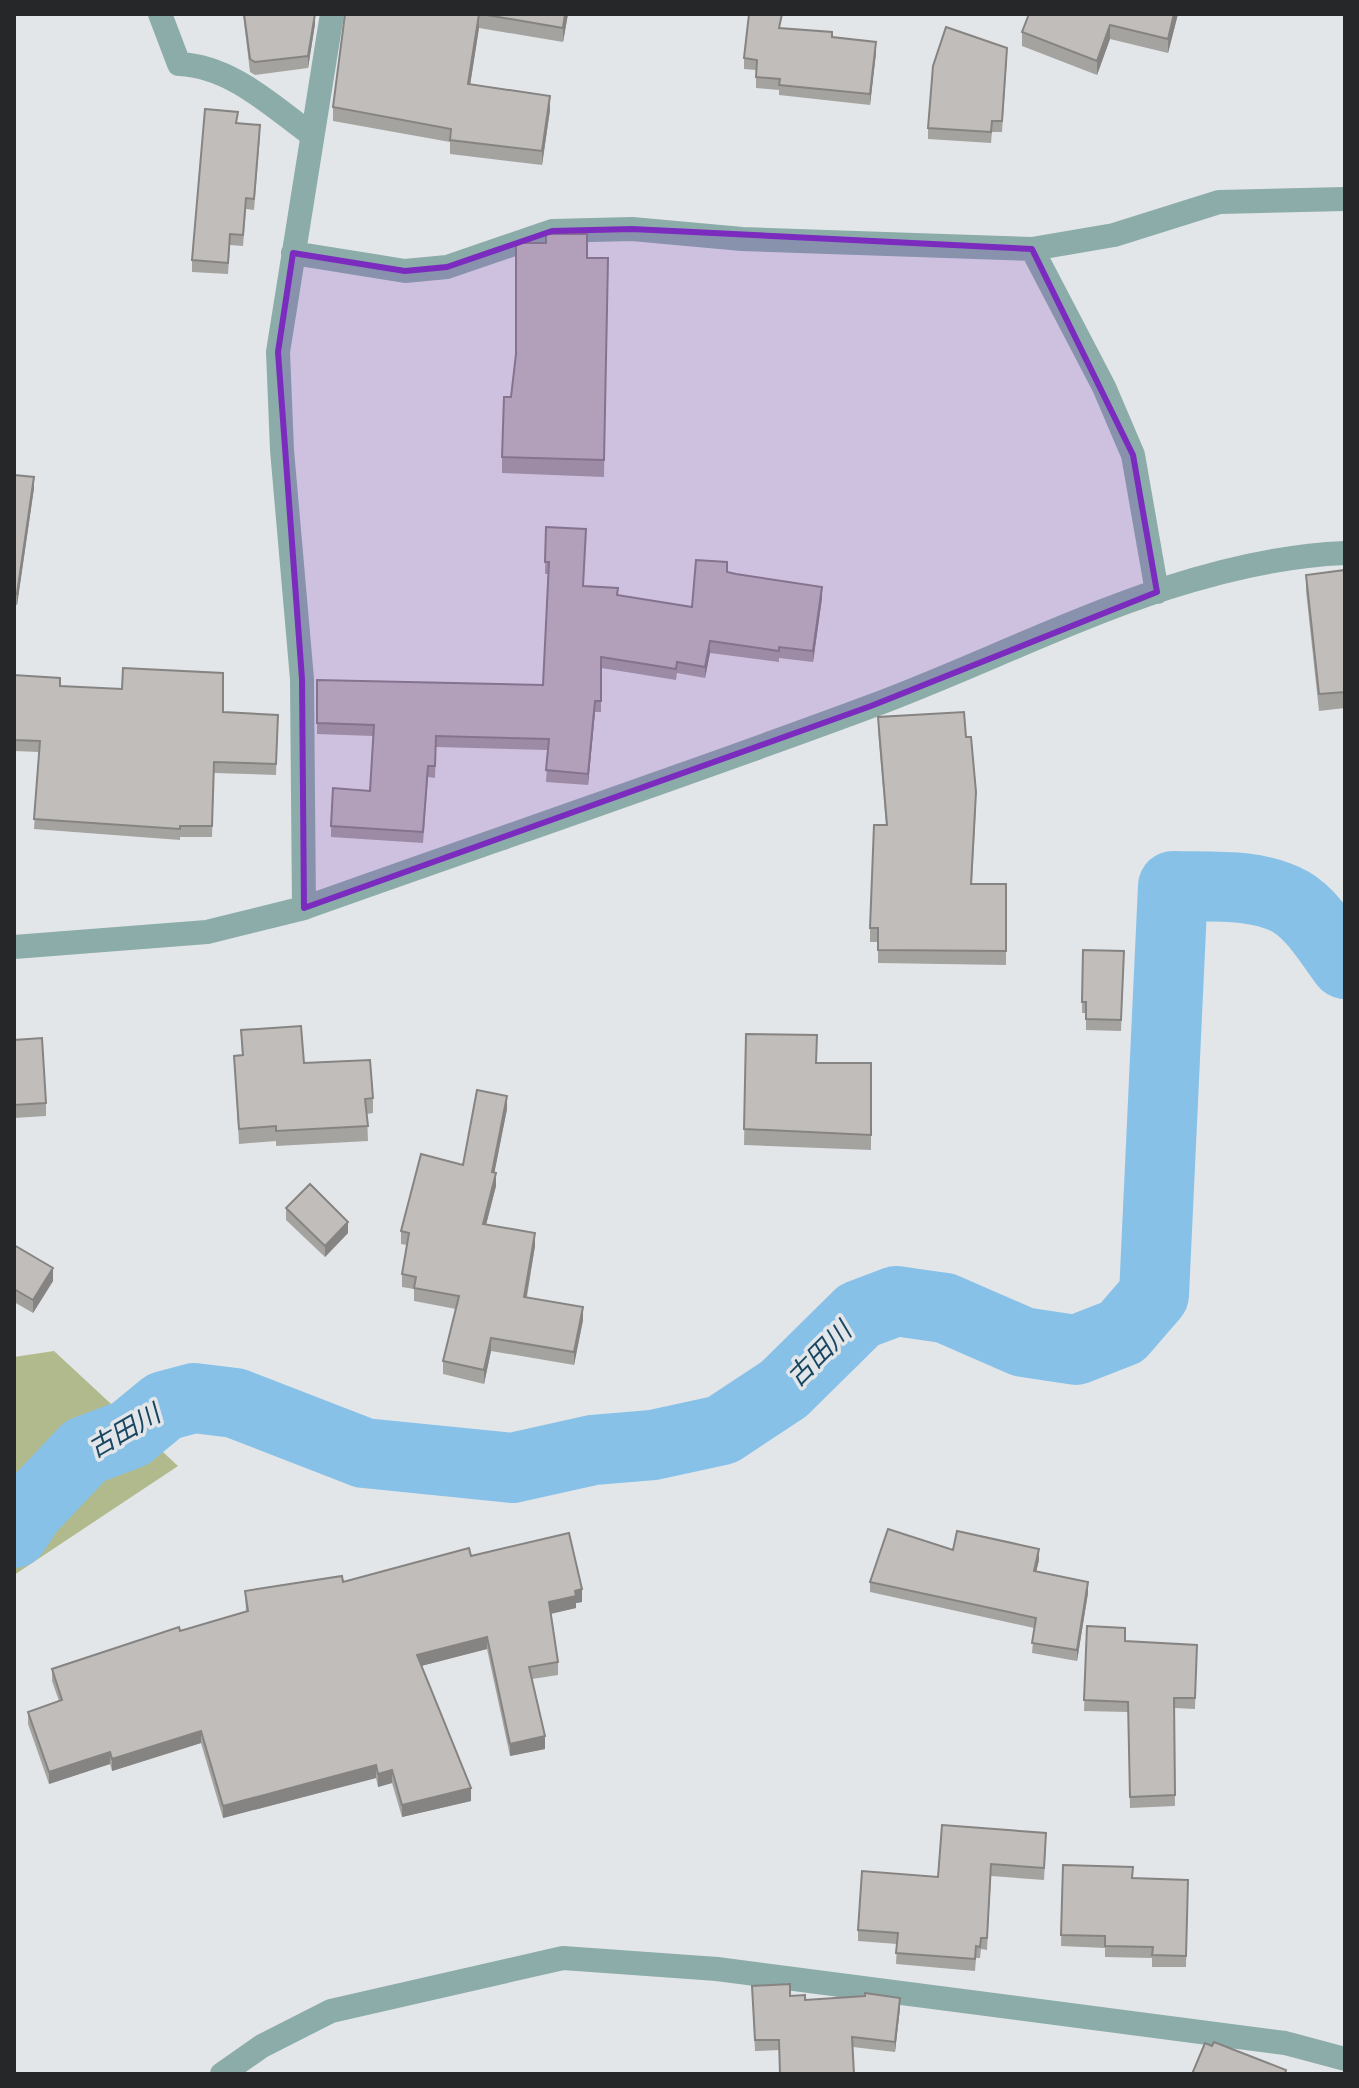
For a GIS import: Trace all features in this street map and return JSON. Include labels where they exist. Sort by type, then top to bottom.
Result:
[{"type":"street","points":[[160,14],[179,64],[198,65],[231,77],[312,135]]},
{"type":"street","points":[[304,908],[302,679],[282,450],[278,352],[332,14]]},
{"type":"street","points":[[293,253],[405,271],[447,267],[552,231],[632,229],[742,239],[1032,249],[1114,235],[1219,202],[1345,199]]},
{"type":"street","points":[[1032,249],[1104,387],[1133,455],[1157,592]]},
{"type":"street","points":[[14,947],[207,932],[304,908],[871,706],[1157,592],[1295,555],[1345,553]]},
{"type":"street","points":[[222,2074],[262,2046],[331,2011],[563,1958],[732,1971],[1285,2043],[1345,2059]]},
{"type":"highlighted area","points":[[632,229],[1032,249],[1133,455],[1157,592],[871,706],[304,908],[302,679],[278,352],[293,253],[405,271],[447,267],[552,231]]},
{"type":"green space","points":[[54,1351],[178,1466],[14,1575],[14,1357]]},
{"type":"building","points":[[244,14],[315,14],[308,56],[255,62],[250,59]]},
{"type":"building","points":[[345,14],[479,14],[468,84],[550,96],[542,151],[450,140],[451,129],[333,107]]},
{"type":"building","points":[[481,14],[565,14],[563,28]]},
{"type":"building","points":[[749,14],[782,14],[779,28],[832,32],[832,37],[876,42],[870,94],[779,85],[780,79],[756,77],[757,60],[744,58]]},
{"type":"building","points":[[1029,14],[1174,14],[1168,39],[1110,25],[1097,61],[1022,32]]},
{"type":"building","points":[[946,27],[1007,48],[1002,121],[992,121],[991,132],[928,128],[933,66]]},
{"type":"building","points":[[205,109],[238,112],[236,123],[260,125],[254,199],[246,198],[243,235],[230,234],[228,263],[192,260]]},
{"type":"building","points":[[546,234],[587,234],[587,258],[608,258],[604,460],[502,457],[504,397],[511,397],[516,354],[516,243],[546,243]]},
{"type":"building","points":[[14,475],[34,477],[17,594],[14,594]]},
{"type":"building","points":[[546,527],[586,529],[583,586],[618,588],[617,595],[692,607],[696,560],[727,562],[727,572],[736,574],[822,587],[813,651],[779,647],[779,651],[710,641],[705,667],[677,662],[676,669],[601,657],[601,701],[595,701],[588,774],[546,770],[549,739],[436,736],[435,766],[428,766],[423,832],[331,826],[333,788],[370,791],[374,725],[317,723],[317,680],[543,685],[549,562],[545,562]]},
{"type":"building","points":[[1345,570],[1345,692],[1319,694],[1306,575]]},
{"type":"building","points":[[123,668],[223,673],[223,712],[278,715],[276,764],[214,762],[212,826],[180,826],[180,829],[34,819],[40,741],[14,740],[14,675],[60,678],[60,686],[122,689]]},
{"type":"building","points":[[964,712],[966,737],[971,737],[976,792],[971,884],[1006,884],[1006,951],[878,950],[878,928],[870,928],[874,825],[887,825],[878,717]]},
{"type":"building","points":[[1083,950],[1124,951],[1121,1020],[1086,1019],[1086,1002],[1082,1002]]},
{"type":"building","points":[[301,1026],[304,1063],[370,1060],[373,1098],[365,1099],[368,1126],[276,1131],[276,1126],[239,1129],[234,1056],[243,1055],[241,1030]]},
{"type":"building","points":[[746,1034],[817,1035],[816,1063],[871,1063],[871,1135],[744,1129]]},
{"type":"building","points":[[42,1038],[46,1103],[14,1105],[14,1040]]},
{"type":"building","points":[[477,1090],[507,1096],[492,1172],[496,1173],[483,1224],[535,1233],[524,1297],[583,1307],[574,1352],[491,1338],[484,1370],[443,1361],[459,1296],[414,1288],[416,1277],[402,1274],[409,1233],[401,1231],[421,1154],[463,1165]]},
{"type":"building","points":[[310,1184],[348,1222],[325,1246],[286,1208]]},
{"type":"building","points":[[14,1245],[53,1268],[33,1300],[14,1289]]},
{"type":"building","points":[[888,1529],[953,1550],[957,1531],[1039,1549],[1034,1571],[1088,1582],[1077,1650],[1032,1643],[1036,1618],[870,1582]]},
{"type":"building","points":[[569,1533],[582,1589],[575,1591],[576,1596],[549,1602],[558,1662],[529,1667],[545,1736],[510,1744],[487,1637],[417,1655],[471,1788],[402,1805],[392,1770],[378,1774],[376,1765],[223,1806],[201,1731],[112,1759],[110,1752],[49,1772],[28,1712],[62,1700],[52,1669],[179,1627],[180,1631],[248,1611],[245,1591],[342,1576],[343,1582],[469,1548],[471,1556]]},
{"type":"building","points":[[1087,1626],[1125,1628],[1125,1641],[1197,1645],[1195,1698],[1174,1698],[1175,1795],[1130,1797],[1128,1702],[1084,1700]]},
{"type":"building","points":[[942,1825],[1046,1833],[1044,1868],[991,1864],[987,1938],[981,1938],[980,1947],[976,1946],[975,1959],[896,1953],[898,1933],[858,1930],[862,1871],[938,1877]]},
{"type":"building","points":[[1063,1865],[1133,1867],[1132,1878],[1188,1880],[1186,1956],[1152,1955],[1153,1947],[1105,1946],[1105,1936],[1061,1935]]},
{"type":"building","points":[[790,1984],[790,1996],[805,1995],[805,2000],[865,1996],[865,1993],[900,1998],[895,2042],[852,2037],[854,2074],[780,2074],[779,2040],[755,2040],[752,1986]]},
{"type":"building","points":[[1214,2042],[1286,2070],[1285,2074],[1192,2074],[1205,2043],[1212,2046]]},
{"type":"waterway","name":"古田川","points":[[14,1533],[29,1510],[85,1451],[130,1434],[164,1406],[194,1398],[235,1403],[364,1453],[512,1468],[593,1450],[653,1445],[722,1430],[784,1389],[859,1315],[896,1301],[945,1308],[1023,1342],[1076,1350],[1122,1332],[1154,1295],[1173,886],[1234,887],[1278,896],[1307,914],[1345,964]]}]
